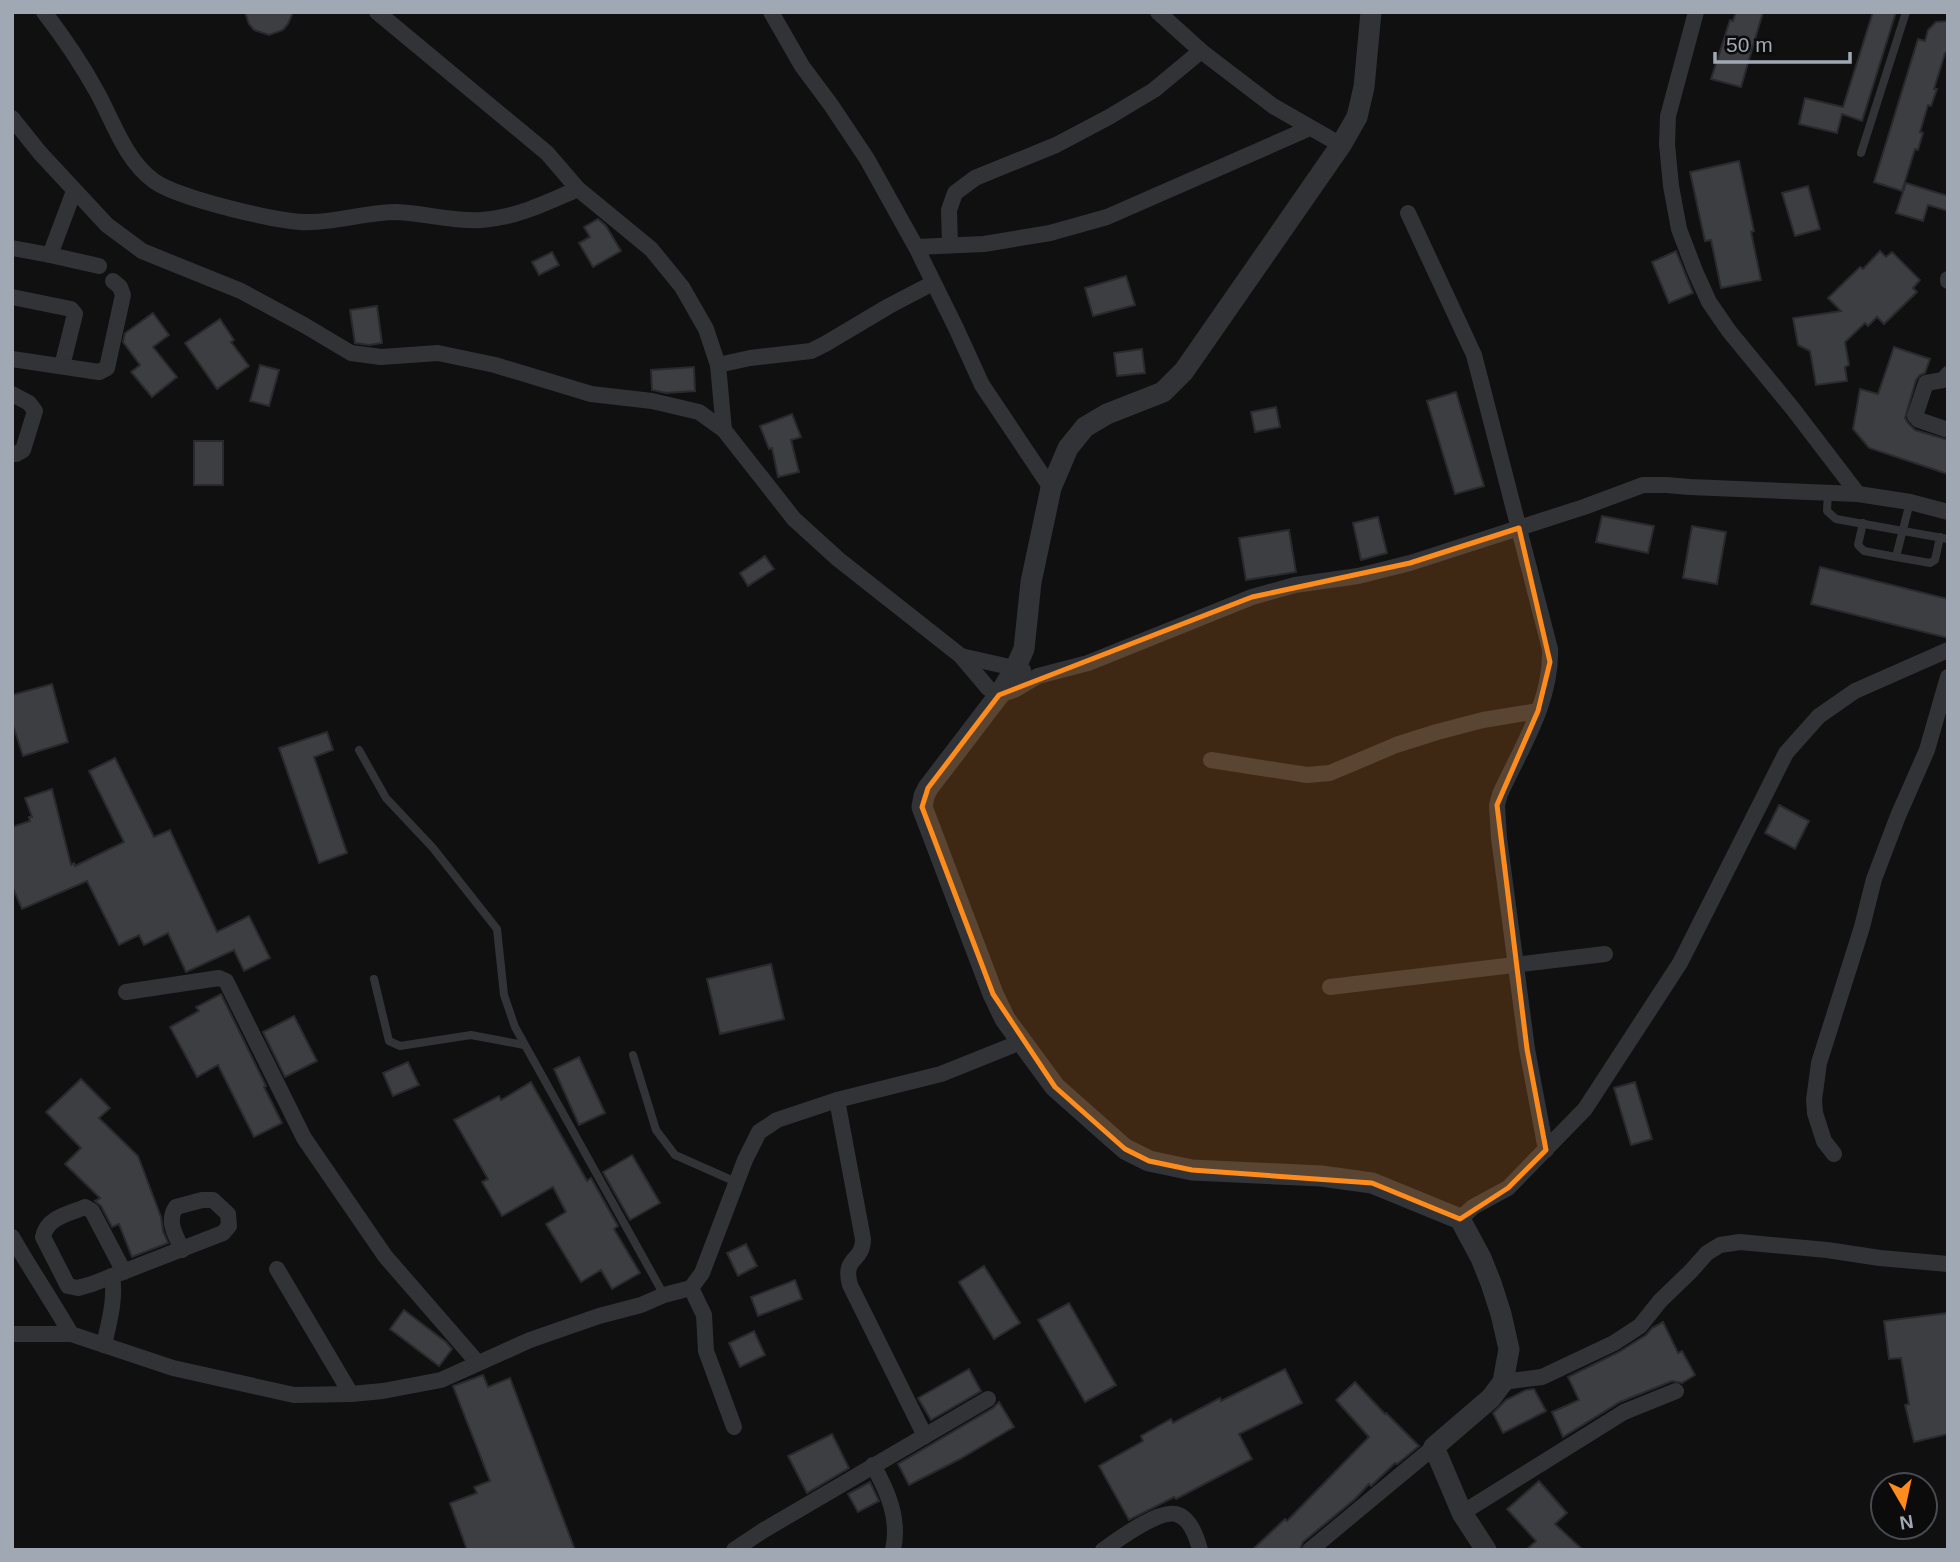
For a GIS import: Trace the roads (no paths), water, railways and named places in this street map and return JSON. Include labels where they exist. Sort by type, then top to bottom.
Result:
[{"type":"street","points":[[44,12],[68,42],[130,155],[152,180],[172,191],[289,221],[311,222],[398,212],[481,220],[518,214],[578,189]]},
{"type":"street","points":[[377,12],[547,153],[578,189],[651,249],[682,287],[706,329],[718,365],[724,430]]},
{"type":"street","points":[[771,12],[802,66],[867,159],[916,247],[982,385],[1051,488]]},
{"type":"street","points":[[1158,12],[1200,51],[1273,106],[1340,145]]},
{"type":"street","points":[[1310,1550],[1491,1398],[1503,1382],[1509,1349],[1501,1314],[1480,1258],[1460,1219],[1372,1183],[1321,1176],[1192,1170],[1149,1161],[1125,1149],[1055,1087],[1005,1019],[922,807],[928,788],[999,695],[1024,649],[1031,582],[1051,488],[1068,448],[1085,427],[1107,414],[1163,392],[1184,371],[1357,117],[1364,87],[1371,12]]},
{"type":"street","points":[[1696,12],[1668,116],[1667,144],[1679,229],[1709,302],[1858,494]]},
{"type":"street","points":[[950,245],[949,210],[955,193],[975,178],[1056,145],[1109,117],[1154,90],[1200,51]]},
{"type":"street","points":[[13,122],[107,225],[142,251],[241,291],[351,353],[382,357],[438,353],[495,365],[591,394],[652,401],[699,412],[724,430],[794,519],[838,559],[961,656],[978,678],[999,695]]},
{"type":"street","points":[[916,247],[984,244],[1050,233],[1107,218],[1310,128]]},
{"type":"street","points":[[50,255],[74,191]]},
{"type":"street","points":[[1408,213],[1474,355],[1550,649],[1549,677],[1538,711],[1497,805],[1527,1049],[1546,1150]]},
{"type":"street","points":[[12,248],[99,266]]},
{"type":"street","points":[[12,359],[99,372],[107,368],[123,295],[120,287],[113,281]]},
{"type":"street","points":[[718,365],[750,358],[811,351],[933,283]]},
{"type":"street","points":[[12,297],[71,309],[75,314],[62,366]]},
{"type":"street","points":[[1948,374],[1943,380],[1926,383],[1916,416],[1919,420],[1948,430]]},
{"type":"street","points":[[12,394],[29,402],[35,411],[23,450],[12,453]]},
{"type":"street","points":[[999,695],[1038,677],[1088,663],[1252,597],[1295,585],[1358,576],[1410,563],[1584,508],[1643,485],[1858,494],[1910,502],[1948,512]]},
{"type":"street","points":[[1460,1219],[1473,1207],[1508,1188],[1585,1109],[1680,963],[1786,752],[1819,716],[1855,691],[1948,650]]},
{"type":"street","points":[[961,656],[1016,667],[1038,677]]},
{"type":"street","points":[[1834,1154],[1824,1141],[1815,1113],[1819,1063],[1862,927],[1874,879],[1927,750],[1948,677]]},
{"type":"street","points":[[1211,760],[1307,775],[1330,773],[1396,745],[1437,732],[1483,720],[1538,711]]},
{"type":"street","points":[[1330,987],[1605,954]]},
{"type":"street","points":[[126,992],[219,978],[226,981],[271,1074],[312,1149],[385,1256],[477,1362]]},
{"type":"street","points":[[12,1334],[71,1334],[173,1368],[294,1395],[383,1391],[441,1380],[530,1340],[691,1288],[702,1273],[736,1182],[759,1132],[777,1119],[837,1100],[941,1074],[1021,1042]]},
{"type":"street","points":[[837,1100],[863,1238],[863,1248],[848,1266],[847,1275],[925,1436]]},
{"type":"street","points":[[104,1345],[118,1274],[92,1211],[85,1208],[49,1222],[43,1237],[68,1286],[78,1288],[118,1274],[183,1250]]},
{"type":"street","points":[[12,1237],[71,1334]]},
{"type":"street","points":[[1503,1382],[1542,1377],[1614,1343],[1640,1325],[1660,1301],[1707,1254],[1720,1245],[1740,1242],[1948,1264]]},
{"type":"street","points":[[277,1269],[351,1394]]},
{"type":"street","points":[[691,1288],[704,1315],[706,1351],[734,1427]]},
{"type":"street","points":[[1462,1513],[1624,1412],[1676,1391]]},
{"type":"street","points":[[734,1550],[988,1399]]},
{"type":"street","points":[[1434,1447],[1462,1513],[1486,1550]]},
{"type":"street","points":[[873,1465],[886,1489],[894,1516],[893,1550]]},
{"type":"street","points":[[1103,1550],[1157,1517],[1175,1514],[1190,1525],[1200,1550]]},
{"type":"lane","points":[[1861,153],[1906,12]]},
{"type":"lane","points":[[1828,493],[1827,511],[1836,519],[1863,523],[1944,538],[1935,560],[1930,564],[1864,551],[1858,545],[1863,523]]},
{"type":"lane","points":[[1896,557],[1910,502]]},
{"type":"lane","points":[[359,750],[386,798],[433,848],[497,929],[504,996],[515,1027],[664,1295]]},
{"type":"lane","points":[[374,979],[389,1041],[400,1046],[471,1035],[524,1045]]},
{"type":"lane","points":[[633,1055],[656,1130],[675,1155],[736,1182]]}]
